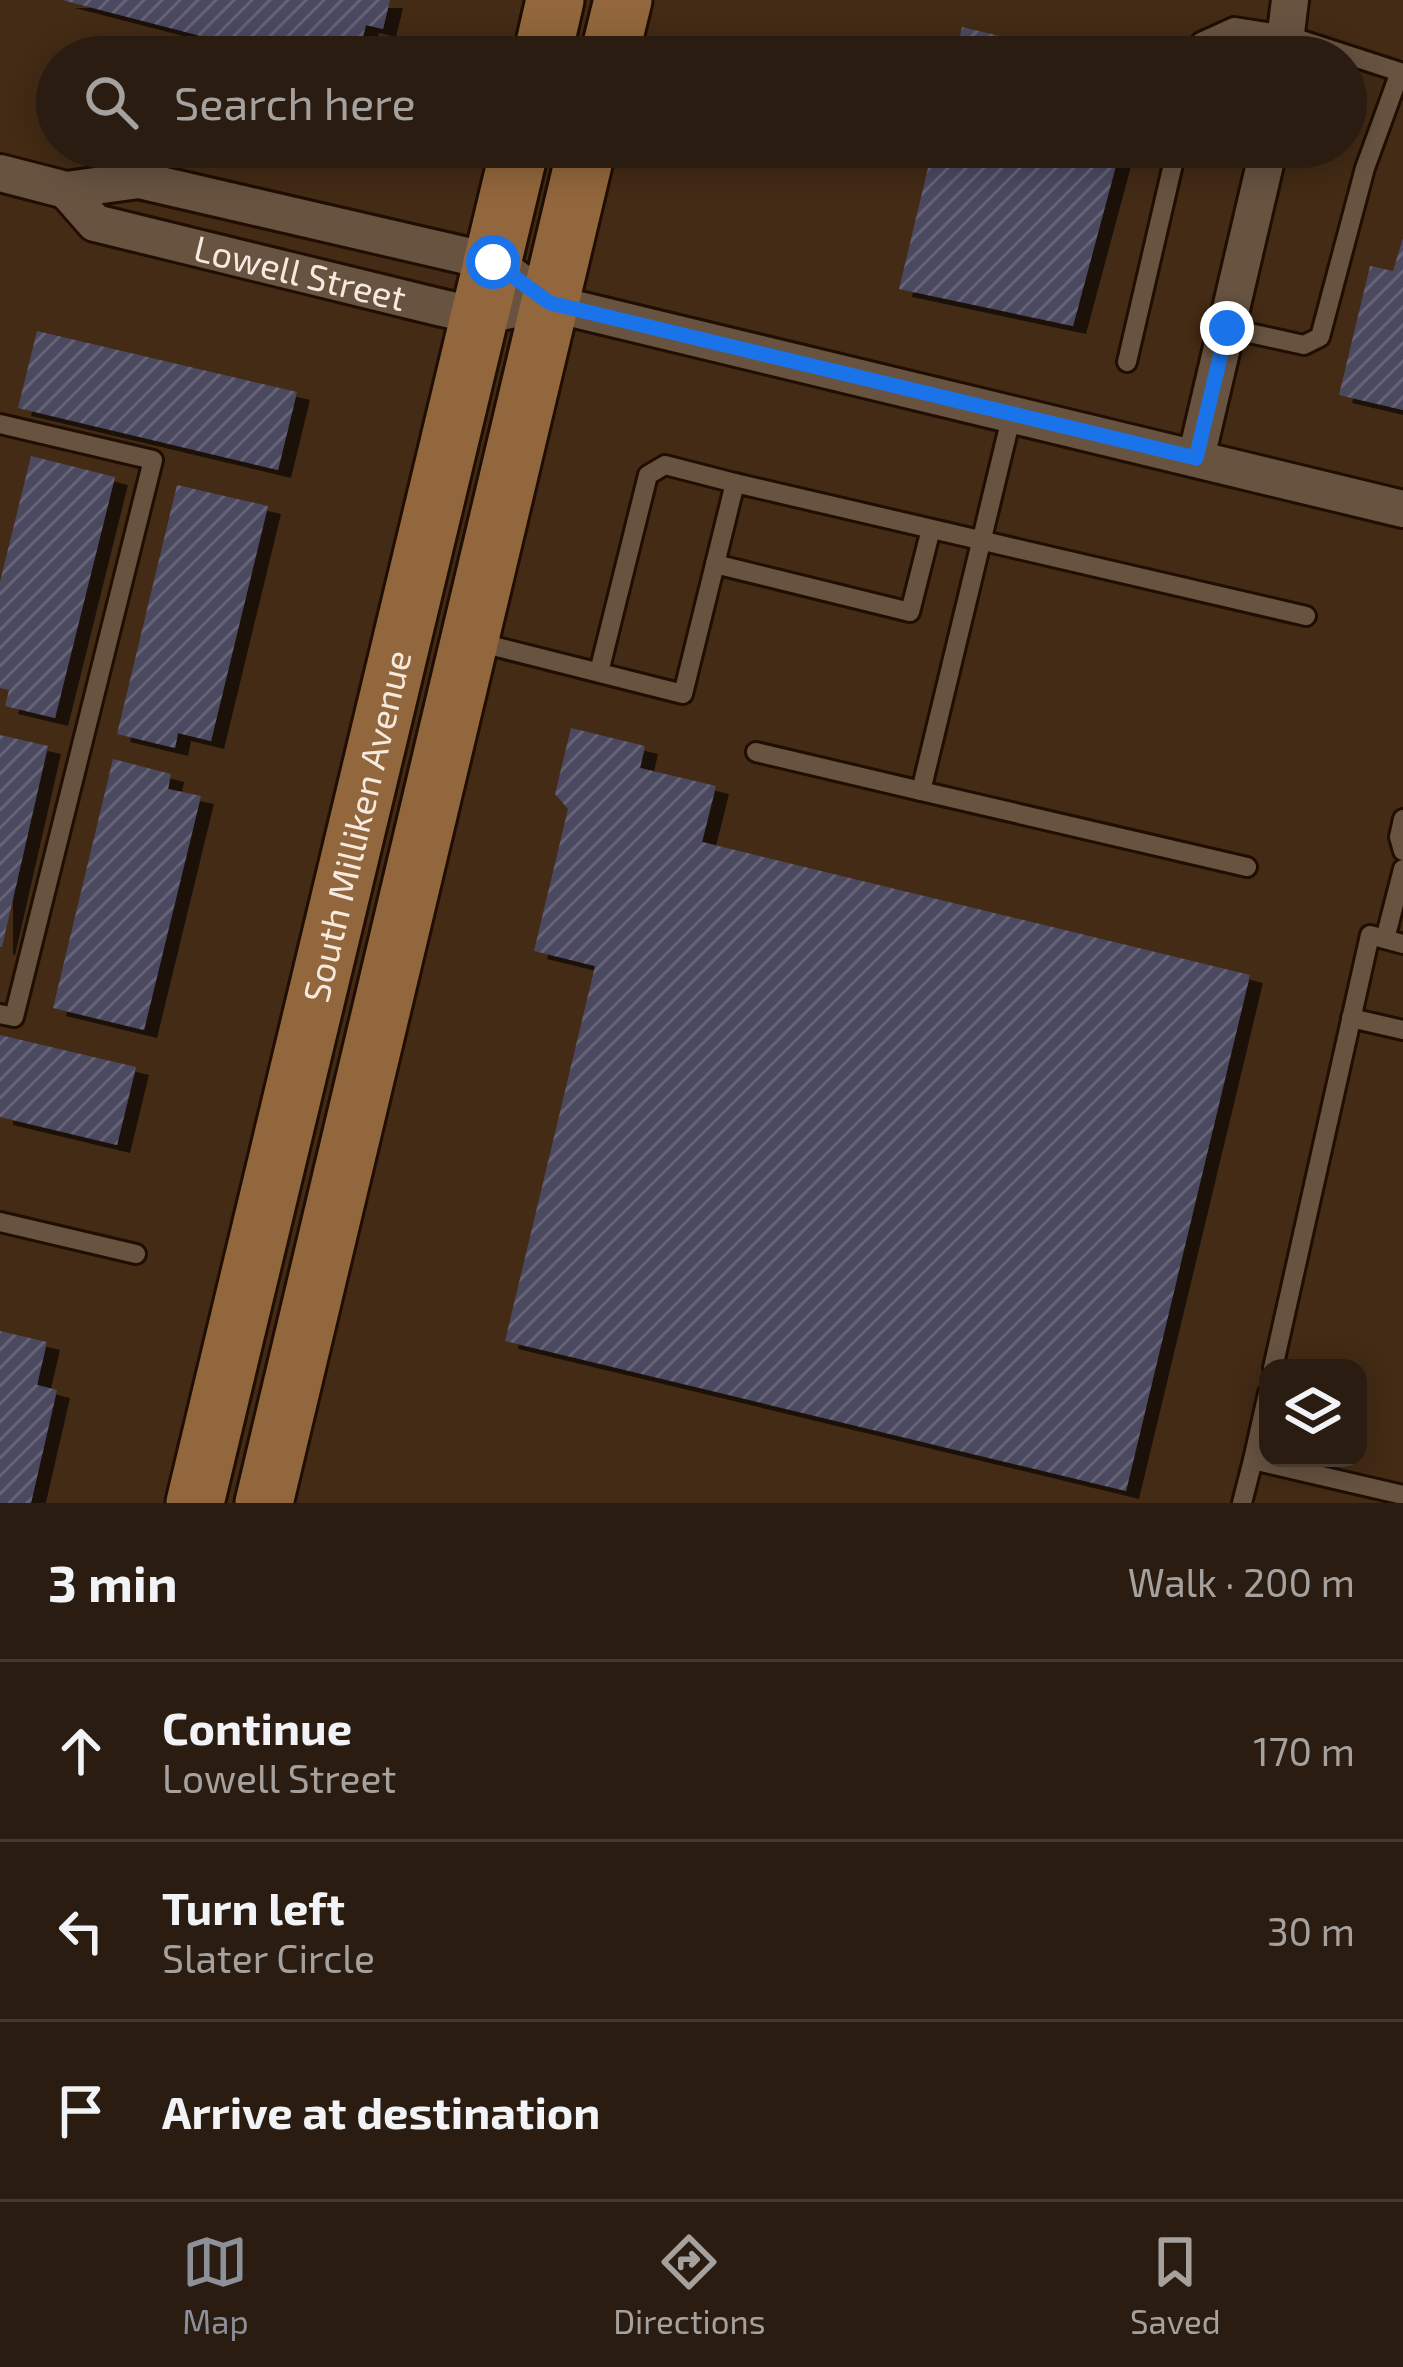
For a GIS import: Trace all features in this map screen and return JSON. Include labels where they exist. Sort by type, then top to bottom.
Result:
[{"type":"main road","points":[[547,36],[555,0]]},
{"type":"main road","points":[[614,36],[623,0]]},
{"type":"main road","name":"South Milliken Avenue","points":[[194,1503],[515,168]]},
{"type":"main road","name":"South Milliken Avenue","points":[[264,1503],[582,168]]},
{"type":"street","points":[[1196,458],[1264,168]]},
{"type":"street","name":"Lowell Street","points":[[0,173],[66,190],[139,180],[493,262],[550,303],[1403,509]]},
{"type":"street","name":"Lowell Street","points":[[66,190],[95,224],[478,316],[550,303]]},
{"type":"lane","points":[[1214,36],[1234,27],[1287,30]]},
{"type":"lane","points":[[1367,59],[1401,72],[1367,163]]},
{"type":"lane","points":[[1127,362],[1172,168]]},
{"type":"lane","points":[[1227,328],[1304,345],[1320,337],[1365,168]]},
{"type":"lane","points":[[920,791],[1012,414]]},
{"type":"lane","points":[[0,424],[153,460],[14,1017],[0,1014]]},
{"type":"lane","points":[[598,673],[648,475],[665,465],[1306,616]]},
{"type":"lane","points":[[469,639],[683,694],[735,483]]},
{"type":"lane","points":[[715,563],[910,612],[931,529]]},
{"type":"lane","points":[[756,752],[1247,867]]},
{"type":"lane","points":[[1403,819],[1399,837],[1403,851]]},
{"type":"lane","points":[[1276,1359],[1370,935],[1394,941],[1403,869]]},
{"type":"lane","points":[[1351,1018],[1403,1030]]},
{"type":"lane","points":[[0,1222],[136,1254]]},
{"type":"lane","points":[[1242,1503],[1259,1433]]},
{"type":"lane","points":[[1253,1460],[1397,1497]]},
{"type":"shaded area","points":[[0,0],[1403,0],[1403,1503],[0,1503]]},
{"type":"building","points":[[62,0],[390,0],[383,29],[366,25],[363,36],[201,36]]},
{"type":"building","points":[[962,27],[1000,36],[960,36]]},
{"type":"building","points":[[928,168],[1115,168],[1073,326],[899,289]]},
{"type":"building","points":[[1403,238],[1403,410],[1339,395],[1370,266],[1393,271]]},
{"type":"building","points":[[37,331],[297,392],[278,470],[18,408]]},
{"type":"building","points":[[31,456],[115,477],[55,718],[5,706],[9,690],[0,688],[0,582]]},
{"type":"building","points":[[177,485],[268,506],[211,741],[178,733],[175,748],[117,734]]},
{"type":"building","points":[[571,728],[645,746],[640,768],[716,786],[702,842],[1250,975],[1126,1491],[505,1341],[595,966],[534,951],[568,809],[555,794]]},
{"type":"building","points":[[0,735],[48,746],[2,947],[0,947]]},
{"type":"building","points":[[113,759],[171,774],[168,789],[201,796],[144,1030],[53,1008]]},
{"type":"building","points":[[0,1035],[136,1067],[117,1145],[0,1117]]},
{"type":"building","points":[[0,1331],[47,1342],[37,1385],[57,1390],[31,1503],[0,1503]]},
{"type":"route","points":[[493,262],[550,303],[1196,458],[1227,328]]}]
